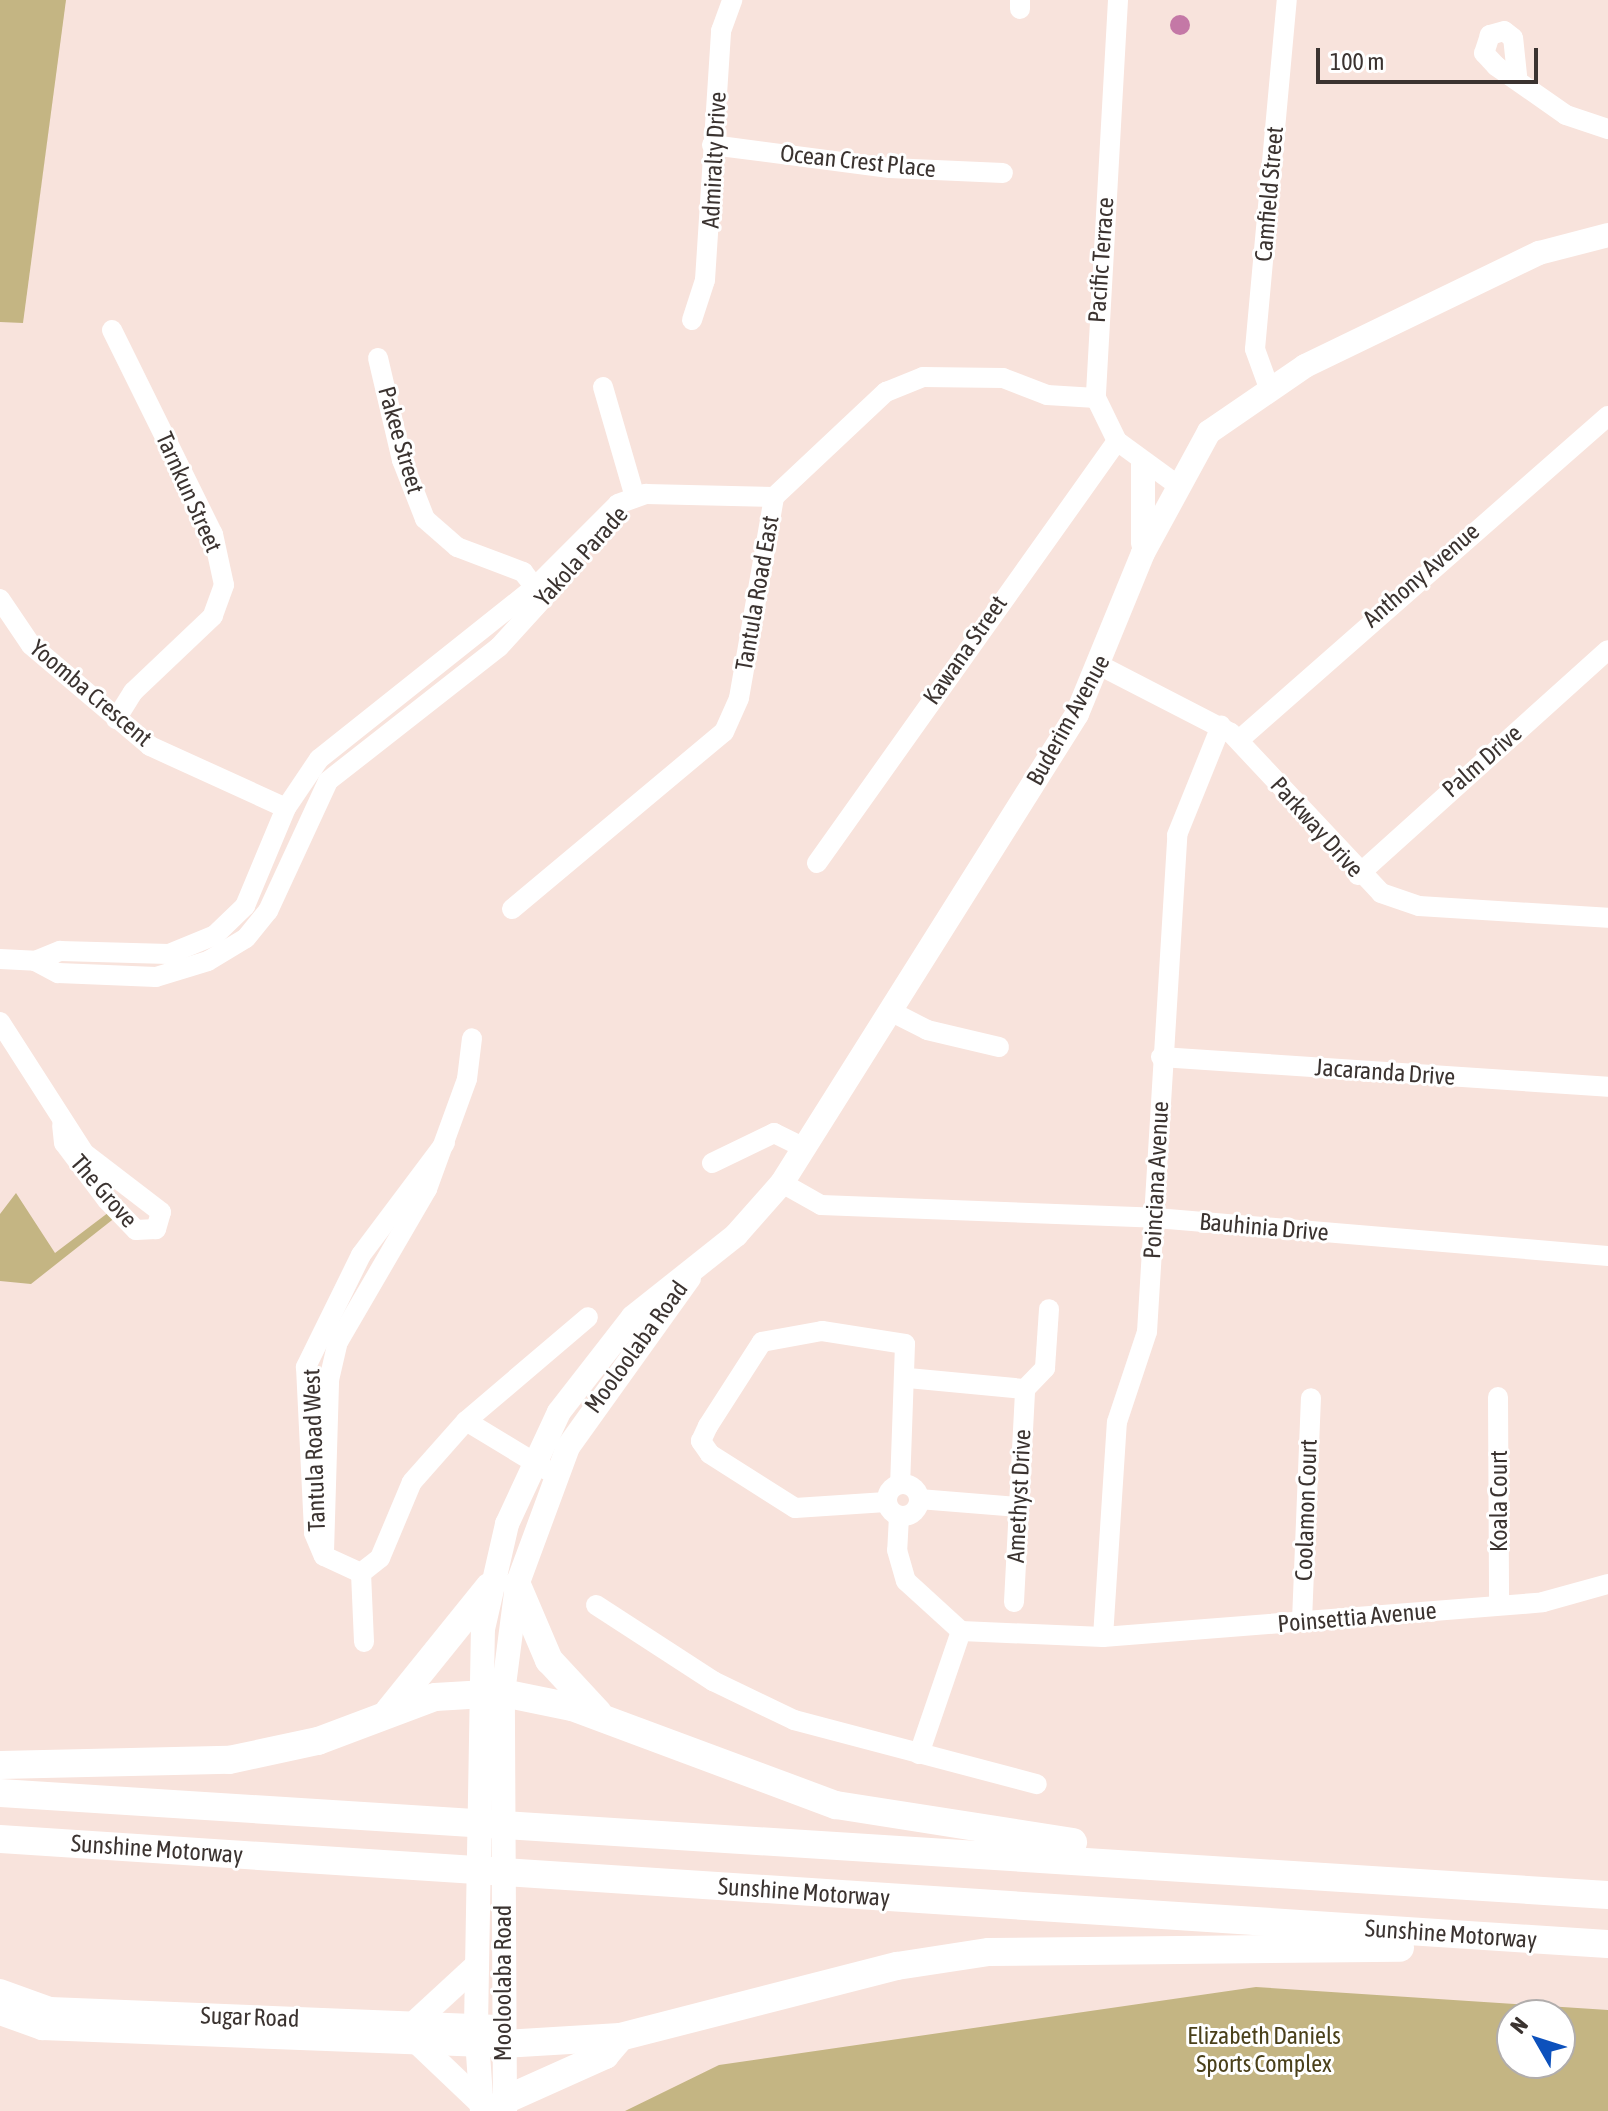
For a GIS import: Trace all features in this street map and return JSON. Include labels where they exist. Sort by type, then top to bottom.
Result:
[{"type":"highway","points":[[388,1712],[503,1586],[549,1660],[600,1717]]},
{"type":"highway","points":[[0,1765],[229,1760],[318,1741],[388,1712],[490,1693],[600,1717],[744,1776],[875,1814],[994,1834],[1308,1863],[1346,1878]]},
{"type":"highway","name":"Sunshine Motorway","points":[[0,1793],[1608,1895]]},
{"type":"highway","name":"Sunshine Motorway","points":[[0,1839],[1608,1944]]},
{"type":"highway","points":[[490,2036],[620,2037],[897,1966],[989,1952],[1480,1949],[1511,1938]]},
{"type":"highway","points":[[493,2106],[605,2055],[620,2037]]},
{"type":"main road","name":"Buderim Avenue","points":[[690,1276],[782,1183],[892,1012],[1101,666],[1143,553],[1176,484],[1209,432],[1268,385],[1539,253],[1608,235]]},
{"type":"main road","points":[[1143,465],[1143,553]]},
{"type":"main road","name":"Mooloolaba Road","points":[[490,2036],[476,1966],[476,1786],[503,1586],[532,1463],[611,1342],[662,1290],[690,1276]]},
{"type":"main road","name":"Mooloolaba Road","points":[[503,1586],[555,1474],[602,1392],[690,1276]]},
{"type":"main road","name":"Mooloolaba Road","points":[[490,1693],[502,1786],[503,1908],[490,2036],[493,2106]]},
{"type":"main road","points":[[476,1966],[417,2034],[493,2106]]},
{"type":"main road","name":"Sugar Road","points":[[0,1991],[50,2009],[417,2034]]},
{"type":"main road","name":"Sugar Road","points":[[0,2013],[42,2028],[490,2036]]},
{"type":"street","name":"Admiralty Drive","points":[[692,320],[705,280],[721,31],[732,0]]},
{"type":"street","name":"Pacific Terrace","points":[[1118,0],[1096,398],[1117,441],[1143,465],[1176,484]]},
{"type":"street","name":"Camfield Street","points":[[1268,385],[1255,349],[1287,0]]},
{"type":"street","points":[[1517,75],[1559,111],[1608,129]]},
{"type":"street","name":"Ocean Crest Place","points":[[712,145],[890,168],[1003,173]]},
{"type":"street","name":"Tarnkun Street","points":[[112,330],[213,534],[224,585],[213,616],[133,692],[116,719]]},
{"type":"street","name":"Pakee Street","points":[[378,358],[402,460],[425,519],[457,547],[523,572],[540,593]]},
{"type":"street","name":"Tantula Road East","points":[[512,909],[707,751],[729,724],[774,497],[886,392],[909,380],[1003,378],[1047,395],[1096,398]]},
{"type":"street","points":[[603,387],[635,497],[774,497]]},
{"type":"street","name":"Anthony Avenue","points":[[1239,740],[1608,416]]},
{"type":"street","name":"Kawana Street","points":[[817,863],[1117,441]]},
{"type":"street","name":"Yakola Parade","points":[[0,958],[35,961],[58,973],[156,977],[208,961],[246,938],[268,911],[328,781],[499,647],[540,593],[618,504],[635,497]]},
{"type":"street","name":"Yakola Parade","points":[[35,961],[60,951],[169,954],[215,935],[245,906],[286,808],[319,759],[540,593]]},
{"type":"street","name":"Yoomba Crescent","points":[[0,599],[31,645],[150,746],[286,808]]},
{"type":"street","name":"Palm Drive","points":[[1358,875],[1608,650]]},
{"type":"street","name":"Parkway Drive","points":[[1101,666],[1221,726],[1239,740],[1358,875],[1381,893],[1419,906],[1608,918]]},
{"type":"street","name":"Poinciana Avenue","points":[[1103,1637],[1117,1422],[1147,1332],[1156,1218],[1161,1057],[1177,835],[1221,726]]},
{"type":"street","points":[[0,958],[0,967]]},
{"type":"street","points":[[892,1012],[927,1030],[999,1047]]},
{"type":"street","name":"The Grove","points":[[0,1022],[62,1125],[105,1174],[161,1212],[156,1229],[136,1230],[107,1200],[64,1143],[62,1125]]},
{"type":"street","name":"Tantula Road West","points":[[361,1573],[324,1556],[314,1533],[306,1367],[361,1255],[445,1143],[472,1038]]},
{"type":"street","name":"Jacaranda Drive","points":[[1161,1057],[1608,1087]]},
{"type":"street","points":[[712,1163],[770,1133],[805,1148]]},
{"type":"street","name":"Bauhinia Drive","points":[[782,1183],[821,1205],[1156,1218],[1608,1256]]},
{"type":"street","points":[[908,1378],[1025,1389],[1045,1368],[1049,1309]]},
{"type":"street","points":[[364,1642],[361,1573],[380,1558],[412,1482],[466,1421],[588,1317]]},
{"type":"street","points":[[919,1499],[914,1512],[893,1509],[795,1508],[728,1468],[701,1441],[770,1335],[892,1336],[905,1344],[908,1378],[900,1484],[893,1509],[906,1581],[961,1631],[919,1754]]},
{"type":"street","name":"Amethyst Drive","points":[[1014,1602],[1025,1389]]},
{"type":"street","name":"Koala Court","points":[[1498,1397],[1499,1605]]},
{"type":"street","name":"Coolamon Court","points":[[1302,1621],[1311,1398]]},
{"type":"street","points":[[466,1421],[555,1474]]},
{"type":"street","points":[[900,1484],[919,1499],[1019,1507]]},
{"type":"street","name":"Poinsettia Avenue","points":[[961,1631],[1103,1637],[1499,1605],[1608,1584]]},
{"type":"street","points":[[596,1605],[713,1681],[794,1720],[1037,1784]]},
{"type":"green space","points":[[0,0],[66,0],[23,323],[0,322]]},
{"type":"green space","points":[[16,1193],[55,1253],[117,1206],[121,1213],[31,1284],[0,1281],[0,1214]]},
{"type":"green space","name":"Elizabeth Daniels Sports Complex","points":[[1256,1987],[1496,2003],[1496,2079],[1576,2079],[1576,2008],[1608,2010],[1608,2111],[625,2111],[719,2065]]},
{"type":"shaded area","points":[[1180,15],[1187,18],[1190,25],[1187,32],[1180,35],[1173,32],[1170,25],[1173,18]]}]
